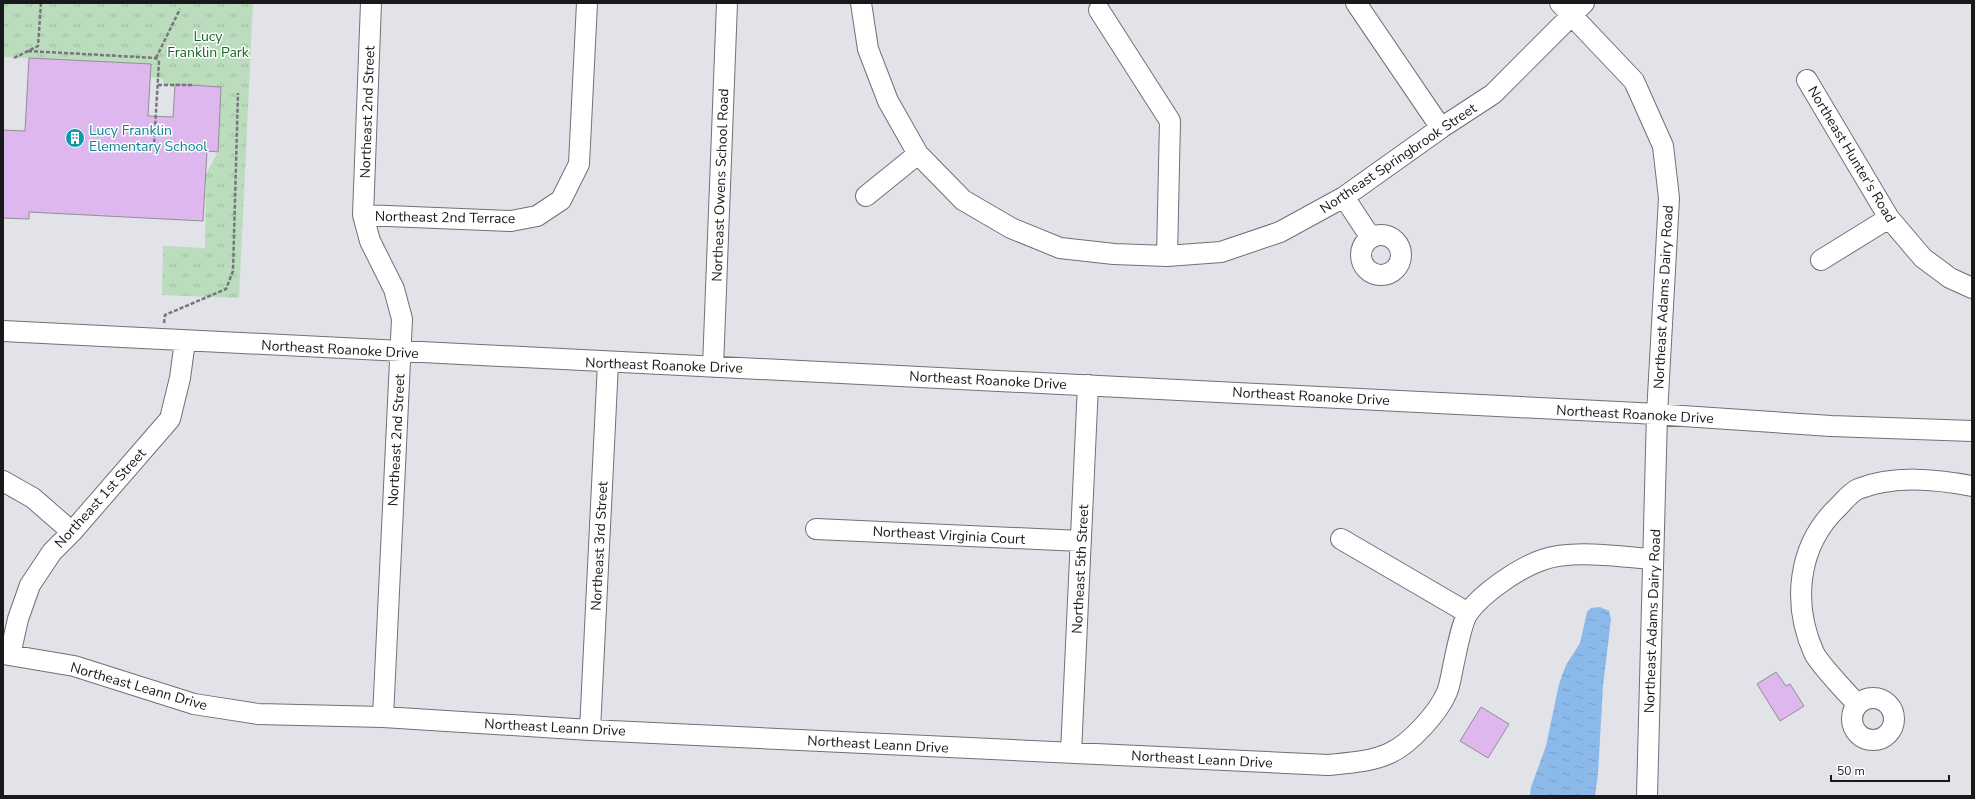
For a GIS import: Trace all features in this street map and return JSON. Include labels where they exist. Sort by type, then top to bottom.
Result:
[{"type":"street","name":"Northeast 2nd Street","points":[[371,3],[363,215],[370,241],[394,289],[402,319],[383,717]]},
{"type":"street","name":"Northeast 2nd Terrace","points":[[363,215],[511,221],[537,216],[561,200],[579,164],[586,3]]},
{"type":"street","name":"Northeast Owens School Road","points":[[713,367],[728,3]]},
{"type":"street","name":"Northeast Springbrook Street","points":[[861,3],[868,49],[888,100],[918,154],[963,200],[1011,228],[1068,249],[1114,254],[1167,256],[1221,252],[1280,232],[1344,197],[1441,128],[1493,94],[1572,7]]},
{"type":"street","points":[[1356,3],[1441,128]]},
{"type":"street","name":"Northeast Adams Dairy Road","points":[[1572,7],[1634,81],[1663,146],[1669,198],[1657,414],[1647,796]]},
{"type":"street","points":[[1099,10],[1170,121],[1167,256]]},
{"type":"street","name":"Northeast Hunter's Road","points":[[1807,80],[1889,218],[1923,258],[1950,278],[1972,288]]},
{"type":"street","points":[[866,196],[918,154]]},
{"type":"street","points":[[1344,197],[1371,238]]},
{"type":"street","points":[[1821,260],[1889,218]]},
{"type":"street","name":"Northeast Roanoke Drive","points":[[3,331],[608,363],[1088,385],[1657,414],[1831,426],[1972,431]]},
{"type":"street","name":"Northeast 1st Street","points":[[7,655],[30,585],[52,552],[72,532],[170,419],[180,378],[185,341]]},
{"type":"street","name":"Northeast 3rd Street","points":[[590,730],[608,363]]},
{"type":"street","name":"Northeast 5th Street","points":[[1071,753],[1088,385]]},
{"type":"street","points":[[1857,704],[1814,654],[1803,617],[1801,583],[1807,551],[1827,518],[1857,490],[1894,480],[1940,480],[1972,486]]},
{"type":"street","points":[[3,481],[33,498],[72,532]]},
{"type":"street","name":"Northeast Virginia Court","points":[[816,529],[1081,541]]},
{"type":"street","points":[[1340,538],[1468,613]]},
{"type":"street","name":"Northeast Leann Drive","points":[[7,655],[74,666],[194,704],[258,714],[383,717],[590,730],[1328,765],[1362,762],[1390,753],[1414,736],[1435,712],[1447,692],[1468,613],[1493,588],[1517,572],[1542,560],[1567,556],[1654,559]]},
{"type":"path","points":[[14,58],[38,46],[41,3]]},
{"type":"path","points":[[156,58],[180,9]]},
{"type":"path","points":[[28,51],[156,58]]},
{"type":"path","points":[[154,145],[159,62],[156,58]]},
{"type":"path","points":[[158,85],[193,85]]},
{"type":"path","points":[[164,325],[165,315],[226,289],[233,271],[238,93]]},
{"type":"green space","name":"Lucy Franklin Park","points":[[3,3],[253,3],[239,298],[162,295],[163,246],[205,248],[206,174],[218,152],[221,87],[163,85],[163,79],[150,77],[151,64],[3,57]]},
{"type":"water","points":[[1600,607],[1609,611],[1611,619],[1603,686],[1598,774],[1595,796],[1530,796],[1531,787],[1546,746],[1559,684],[1566,665],[1580,643],[1587,612],[1591,608]]},
{"type":"building","name":"Lucy Franklin Elementary School","points":[[29,58],[151,64],[148,116],[173,117],[175,84],[221,87],[218,152],[207,151],[203,221],[29,212],[29,219],[3,218],[3,130],[25,131]]},
{"type":"building","points":[[1776,672],[1786,686],[1790,684],[1804,706],[1780,721],[1757,684]]},
{"type":"building","points":[[1481,707],[1509,724],[1488,758],[1460,741]]},
{"type":"place","name":"Lucy Franklin Elementary School","points":[[75,138]]}]
